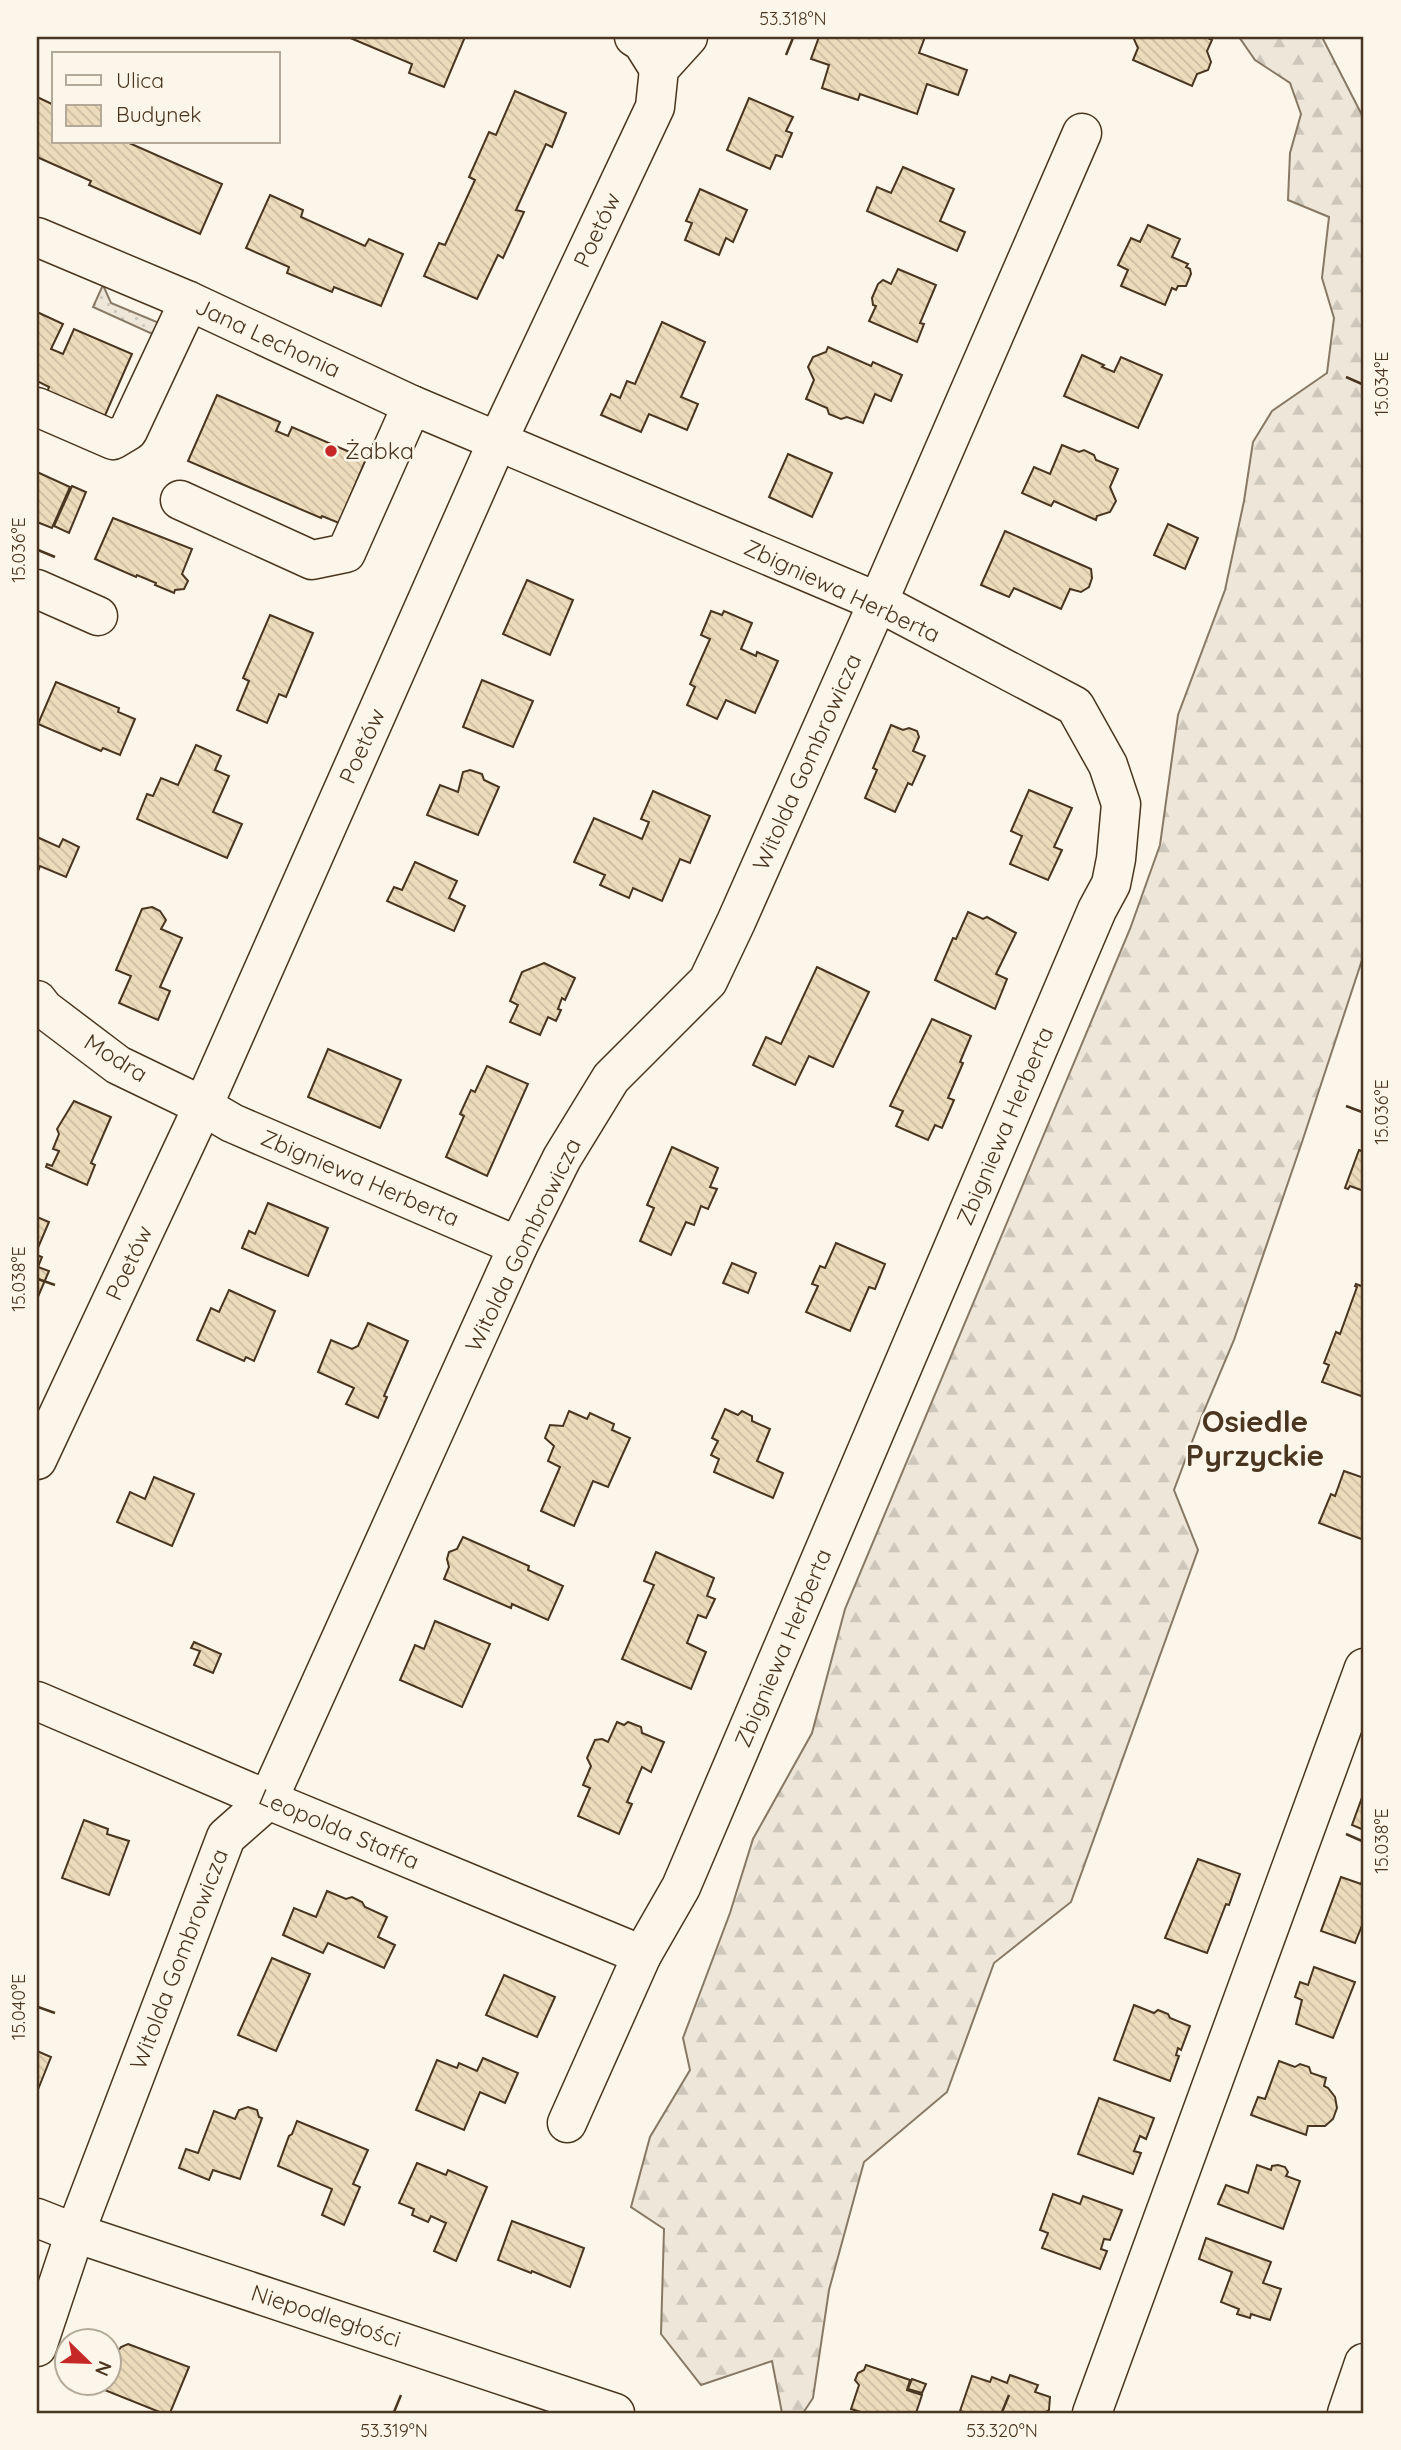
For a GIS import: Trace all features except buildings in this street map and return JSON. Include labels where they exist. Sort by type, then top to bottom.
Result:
[{"type":"street","points":[[634,37],[642,42],[659,69],[688,37]]},
{"type":"street","name":"Poetów","points":[[37,1460],[203,1105],[498,440],[655,107],[659,69]]},
{"type":"street","name":"Witolda Gombrowicza","points":[[37,2347],[75,2233],[226,1837],[268,1800],[518,1246],[562,1158],[611,1078],[708,981],[878,602],[1082,133]]},
{"type":"street","name":"Jana Lechonia","points":[[37,237],[190,301],[412,405],[498,440]]},
{"type":"street","points":[[37,407],[113,440],[128,431],[190,301]]},
{"type":"street","points":[[180,500],[312,560],[346,553],[412,405]]},
{"type":"street","name":"Zbigniewa Herberta","points":[[498,440],[553,466],[878,602],[1075,706],[1108,765],[1121,804],[1111,884],[1080,949],[681,1887],[642,1955],[567,2123]]},
{"type":"street","points":[[37,589],[98,617]]},
{"type":"street","name":"Modra","points":[[37,1000],[44,1009],[118,1065],[203,1105]]},
{"type":"street","name":"Zbigniewa Herberta","points":[[203,1105],[232,1123],[518,1246]]},
{"type":"street","points":[[1092,2413],[1364,1668]]},
{"type":"street","name":"Leopolda Staffa","points":[[37,1701],[642,1955]]},
{"type":"street","name":"Niepodległości","points":[[37,2218],[615,2413]]},
{"type":"street","points":[[1347,2413],[1364,2363]]},
{"type":"green space","points":[[1239,37],[1322,37],[1364,119],[1364,954],[1234,1340],[1174,1490],[1198,1550],[1071,1902],[994,1963],[947,2092],[864,2162],[829,2290],[813,2398],[803,2413],[782,2413],[772,2361],[701,2385],[661,2334],[664,2229],[631,2207],[650,2137],[690,2070],[683,2038],[730,1913],[753,1839],[812,1733],[845,1609],[1130,929],[1160,845],[1178,715],[1225,590],[1244,501],[1253,442],[1272,411],[1327,373],[1334,318],[1322,278],[1329,217],[1288,200],[1290,153],[1301,114],[1290,83],[1255,60]]},
{"type":"green space","points":[[103,285],[111,303],[164,325],[159,337],[93,307]]},
{"type":"place","name":"Żabka","points":[[331,451]]},
{"type":"district","name":"Osiedle Pyrzyckie","points":[[1255,1439]]}]
